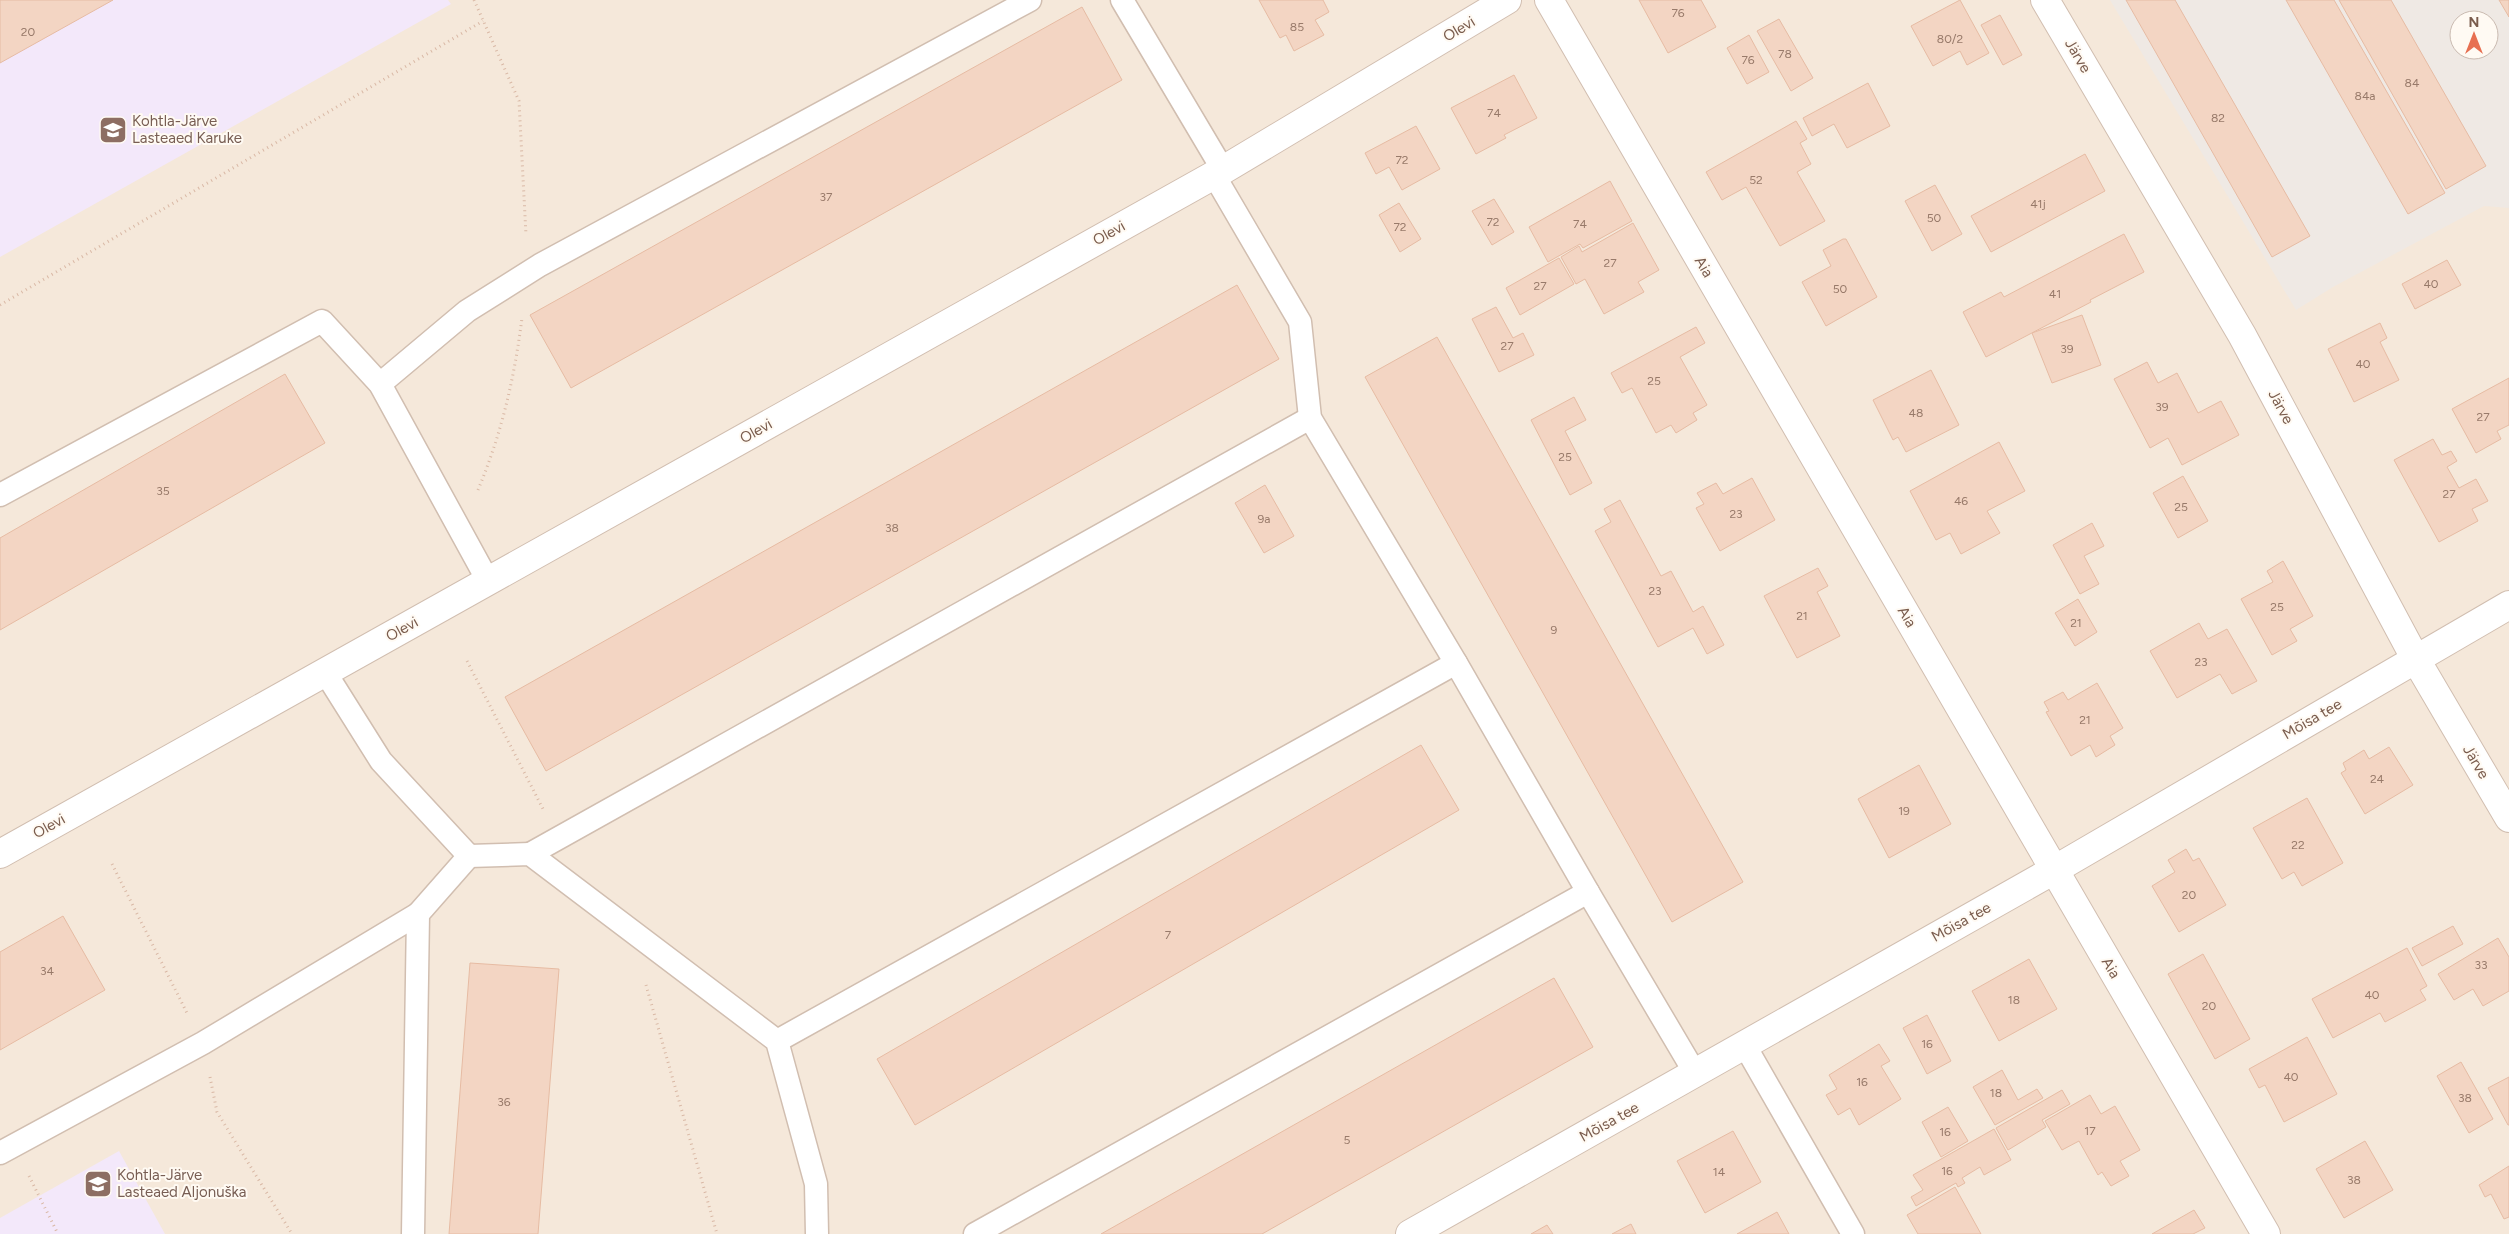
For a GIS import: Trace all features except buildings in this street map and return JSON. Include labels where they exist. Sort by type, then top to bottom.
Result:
[{"type":"street","name":"Olevi","points":[[2,847],[325,672],[1219,172],[1507,0]]},
{"type":"street","name":"Aia","points":[[1549,0],[2266,1234]]},
{"type":"street","name":"Järve","points":[[2045,0],[2242,334],[2415,658],[2509,818]]},
{"type":"street","name":"Mõisa tee","points":[[1410,1234],[2054,870],[2415,658],[2509,605]]},
{"type":"lane","points":[[380,384],[467,311],[540,265],[1030,0]]},
{"type":"lane","points":[[1122,0],[1219,172],[1300,322],[1310,418],[1456,663],[1695,1073]]},
{"type":"lane","points":[[0,495],[322,321],[380,384],[488,581]]},
{"type":"lane","points":[[7,1149],[203,1043],[418,914],[470,856],[530,854],[1310,418]]},
{"type":"lane","points":[[777,1042],[1456,663]]},
{"type":"lane","points":[[325,672],[381,761],[470,856]]},
{"type":"lane","points":[[530,854],[777,1042],[816,1184],[817,1234]]},
{"type":"lane","points":[[975,1234],[1588,892]]},
{"type":"lane","points":[[413,1234],[418,914]]},
{"type":"lane","points":[[1744,1044],[1853,1234]]},
{"type":"path","points":[[0,305],[483,21]]},
{"type":"path","points":[[467,661],[558,838]]},
{"type":"path","points":[[630,930],[717,1234]]},
{"type":"path","points":[[7,1149],[58,1234]]},
{"type":"shaded area","points":[[0,0],[2509,0],[2509,1234],[0,1234]]},
{"type":"shaded area","name":"Kohtla-Järve Lasteaed Karuke","points":[[0,0],[448,0],[451,4],[0,257]]},
{"type":"shaded area","points":[[2110,0],[2509,0],[2509,208],[2484,206],[2333,287],[2296,310]]},
{"type":"shaded area","name":"Kohtla-Järve Lasteaed Aljonuška","points":[[119,1151],[165,1234],[0,1234],[0,1218]]},
{"type":"place","name":"Kohtla-Järve Lasteaed Karuke","points":[[113,130]]},
{"type":"place","name":"Kohtla-Järve Lasteaed Aljonuška","points":[[98,1184]]}]
